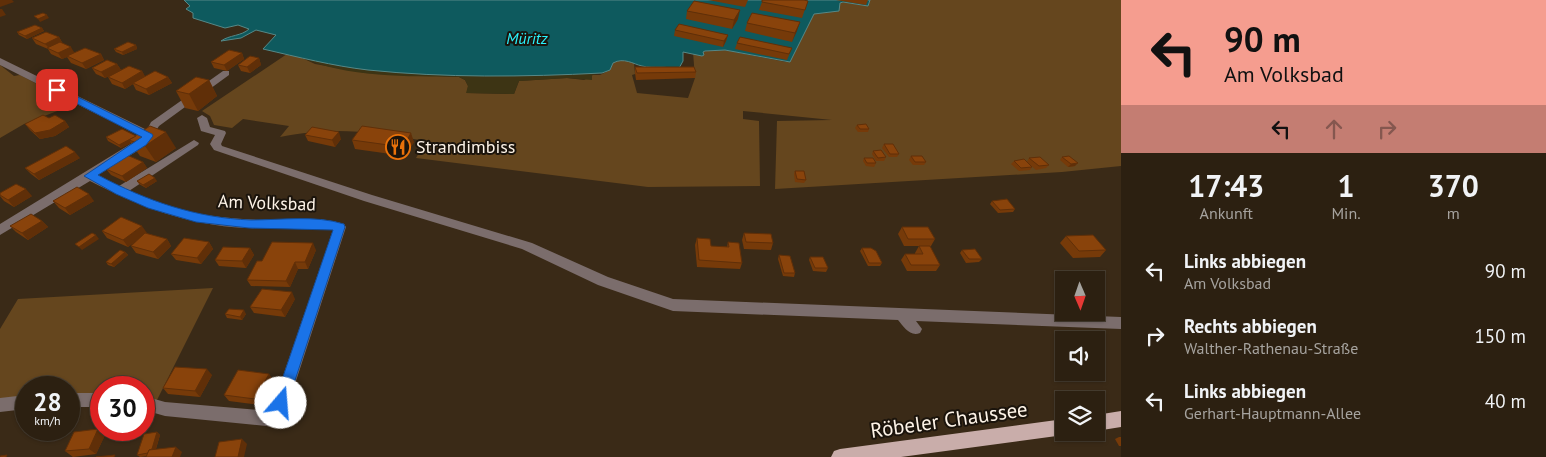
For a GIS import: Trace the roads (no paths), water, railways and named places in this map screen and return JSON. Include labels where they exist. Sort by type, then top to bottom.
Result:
[{"type":"main road","points":[[1105,422],[1121,419]]},
{"type":"main road","name":"Röbeler Chaussee","points":[[840,457],[1055,428]]},
{"type":"street","points":[[0,61],[146,134],[148,138]]},
{"type":"street","points":[[3,224],[90,176],[148,138],[155,124],[226,73]]},
{"type":"street","points":[[202,118],[205,129],[221,134],[215,144],[218,148],[368,198],[527,246],[603,281],[673,306],[1121,323]]},
{"type":"street","points":[[120,191],[194,143]]},
{"type":"street","name":"Am Volksbad","points":[[90,176],[152,206],[196,218],[249,224],[327,224],[340,227],[276,419],[165,409],[155,406]]},
{"type":"street","points":[[901,314],[915,329]]},
{"type":"street","points":[[0,405],[15,403]]},
{"type":"water","name":"Müritz","points":[[184,0],[870,0],[868,6],[843,2],[840,3],[839,11],[814,14],[790,62],[725,50],[705,51],[702,56],[683,52],[683,61],[678,70],[646,67],[617,61],[613,63],[610,70],[602,73],[485,76],[397,73],[329,64],[263,49],[276,35],[256,30],[241,38],[221,41],[249,29],[238,25],[225,28],[193,18],[193,13],[186,9],[190,6]]},
{"type":"place","name":"Strandimbiss","points":[[398,147]]}]
